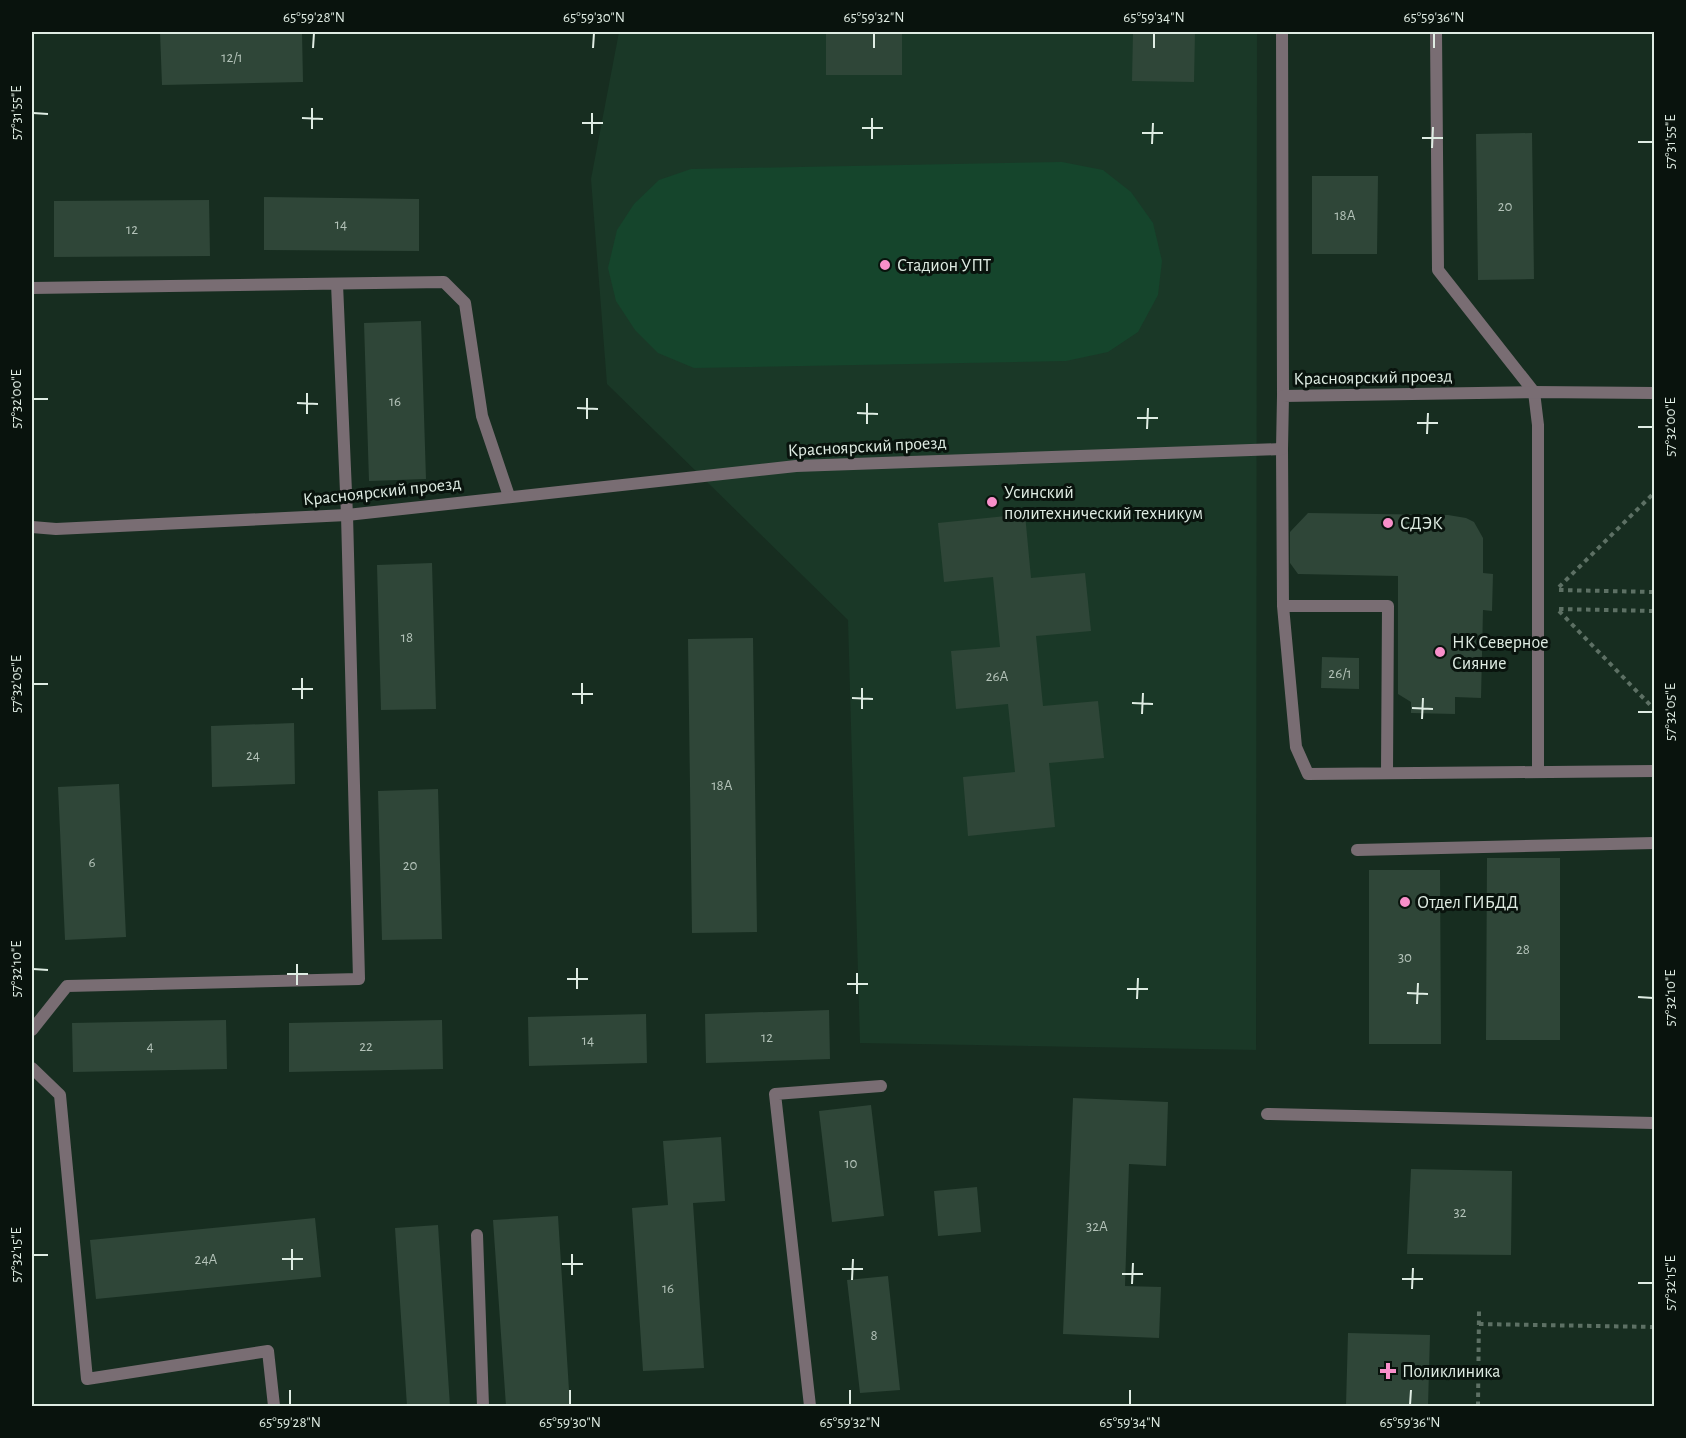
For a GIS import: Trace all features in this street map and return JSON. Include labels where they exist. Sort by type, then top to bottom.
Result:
[{"type":"street","points":[[1282,32],[1283,396]]},
{"type":"street","points":[[1436,32],[1438,270],[1534,392],[1538,425],[1538,772]]},
{"type":"street","points":[[32,288],[444,282],[465,303],[482,416],[509,496]]},
{"type":"street","points":[[32,1030],[67,986],[360,979],[347,515],[337,284]]},
{"type":"street","name":"Красноярский проезд","points":[[32,527],[56,529],[347,515],[796,466],[1282,449],[1283,396],[1534,392],[1654,393]]},
{"type":"street","points":[[1282,449],[1283,606],[1296,747],[1308,774],[1654,771]]},
{"type":"street","points":[[1283,606],[1388,606],[1387,773]]},
{"type":"street","points":[[1357,850],[1654,843]]},
{"type":"street","points":[[32,1068],[60,1095],[87,1379],[268,1351],[274,1407]]},
{"type":"street","points":[[810,1407],[775,1094],[881,1086]]},
{"type":"street","points":[[1267,1114],[1654,1123]]},
{"type":"street","points":[[477,1234],[483,1407]]},
{"type":"path","points":[[1654,493],[1557,590],[1557,609],[1654,710]]},
{"type":"path","points":[[1557,590],[1654,592]]},
{"type":"path","points":[[1557,609],[1654,611]]},
{"type":"path","points":[[1478,1407],[1479,1311]]},
{"type":"path","points":[[1479,1324],[1654,1327]]},
{"type":"shaded area","name":"Усинский политехнический техникум","points":[[619,32],[1257,32],[1256,1050],[860,1043],[848,620],[607,384],[591,179]]},
{"type":"shaded area","name":"Стадион УПТ","points":[[1062,162],[1103,170],[1131,192],[1153,223],[1162,261],[1158,295],[1138,332],[1108,352],[1066,361],[694,368],[658,353],[635,330],[616,301],[608,268],[617,230],[634,204],[659,180],[691,169]]},
{"type":"building","points":[[160,32],[302,32],[303,82],[162,85]]},
{"type":"building","points":[[826,32],[902,32],[902,75],[826,75]]},
{"type":"building","points":[[1133,32],[1195,32],[1194,82],[1132,81]]},
{"type":"building","points":[[1532,133],[1534,279],[1478,280],[1476,134]]},
{"type":"building","points":[[1312,176],[1378,176],[1377,254],[1312,254]]},
{"type":"building","points":[[264,197],[419,199],[419,251],[264,250]]},
{"type":"building","points":[[209,200],[210,256],[54,257],[54,201]]},
{"type":"building","points":[[421,321],[426,479],[369,481],[364,323]]},
{"type":"building","name":"НК Северное Сияние","points":[[1308,513],[1448,515],[1474,522],[1483,538],[1483,573],[1493,574],[1492,611],[1483,610],[1481,698],[1455,697],[1455,714],[1411,713],[1411,702],[1398,694],[1398,576],[1298,574],[1290,563],[1290,532]]},
{"type":"building","name":"Усинский политехнический техникум","points":[[1025,514],[1031,578],[1085,573],[1091,631],[1036,636],[1043,706],[1098,701],[1104,758],[1049,763],[1055,827],[968,836],[963,777],[1015,772],[1008,704],[956,709],[951,651],[1000,647],[993,577],[944,582],[938,523]]},
{"type":"building","points":[[432,563],[436,709],[381,710],[377,565]]},
{"type":"building","points":[[753,638],[757,932],[692,933],[688,639]]},
{"type":"building","points":[[1322,657],[1359,658],[1359,689],[1321,688]]},
{"type":"building","points":[[294,723],[295,784],[212,787],[211,726]]},
{"type":"building","points":[[119,784],[126,937],[65,940],[58,787]]},
{"type":"building","points":[[438,789],[442,939],[382,940],[378,791]]},
{"type":"building","points":[[1487,858],[1560,858],[1560,1040],[1486,1040]]},
{"type":"building","points":[[1369,870],[1440,870],[1441,1044],[1369,1044]]},
{"type":"building","points":[[829,1010],[830,1059],[706,1063],[705,1014]]},
{"type":"building","points":[[646,1014],[647,1063],[529,1066],[528,1017]]},
{"type":"building","points":[[226,1020],[227,1069],[73,1072],[72,1023]]},
{"type":"building","points":[[442,1020],[443,1069],[289,1072],[289,1023]]},
{"type":"building","points":[[1073,1098],[1168,1102],[1166,1166],[1129,1164],[1125,1286],[1161,1287],[1159,1338],[1063,1334]]},
{"type":"building","points":[[871,1105],[884,1216],[832,1222],[819,1111]]},
{"type":"building","points":[[721,1137],[725,1201],[693,1203],[704,1368],[643,1371],[632,1208],[668,1205],[663,1141]]},
{"type":"building","points":[[1411,1169],[1512,1171],[1511,1255],[1407,1254]]},
{"type":"building","points":[[977,1187],[981,1232],[938,1236],[934,1191]]},
{"type":"building","points":[[558,1216],[570,1406],[506,1406],[493,1220]]},
{"type":"building","points":[[315,1218],[321,1277],[96,1299],[90,1240]]},
{"type":"building","points":[[438,1225],[450,1406],[407,1406],[395,1228]]},
{"type":"building","points":[[888,1276],[900,1390],[860,1393],[847,1280]]},
{"type":"building","name":"Поликлиника","points":[[1348,1333],[1430,1335],[1428,1406],[1346,1406]]},
{"type":"place","name":"Стадион УПТ","points":[[885,265]]},
{"type":"place","name":"Усинский политехнический техникум","points":[[992,502]]},
{"type":"place","name":"СДЭК","points":[[1388,523]]},
{"type":"place","name":"НК Северное Сияние","points":[[1440,652]]},
{"type":"place","name":"Отдел ГИБДД","points":[[1405,902]]},
{"type":"place","name":"Поликлиника","points":[[1388,1371]]}]
